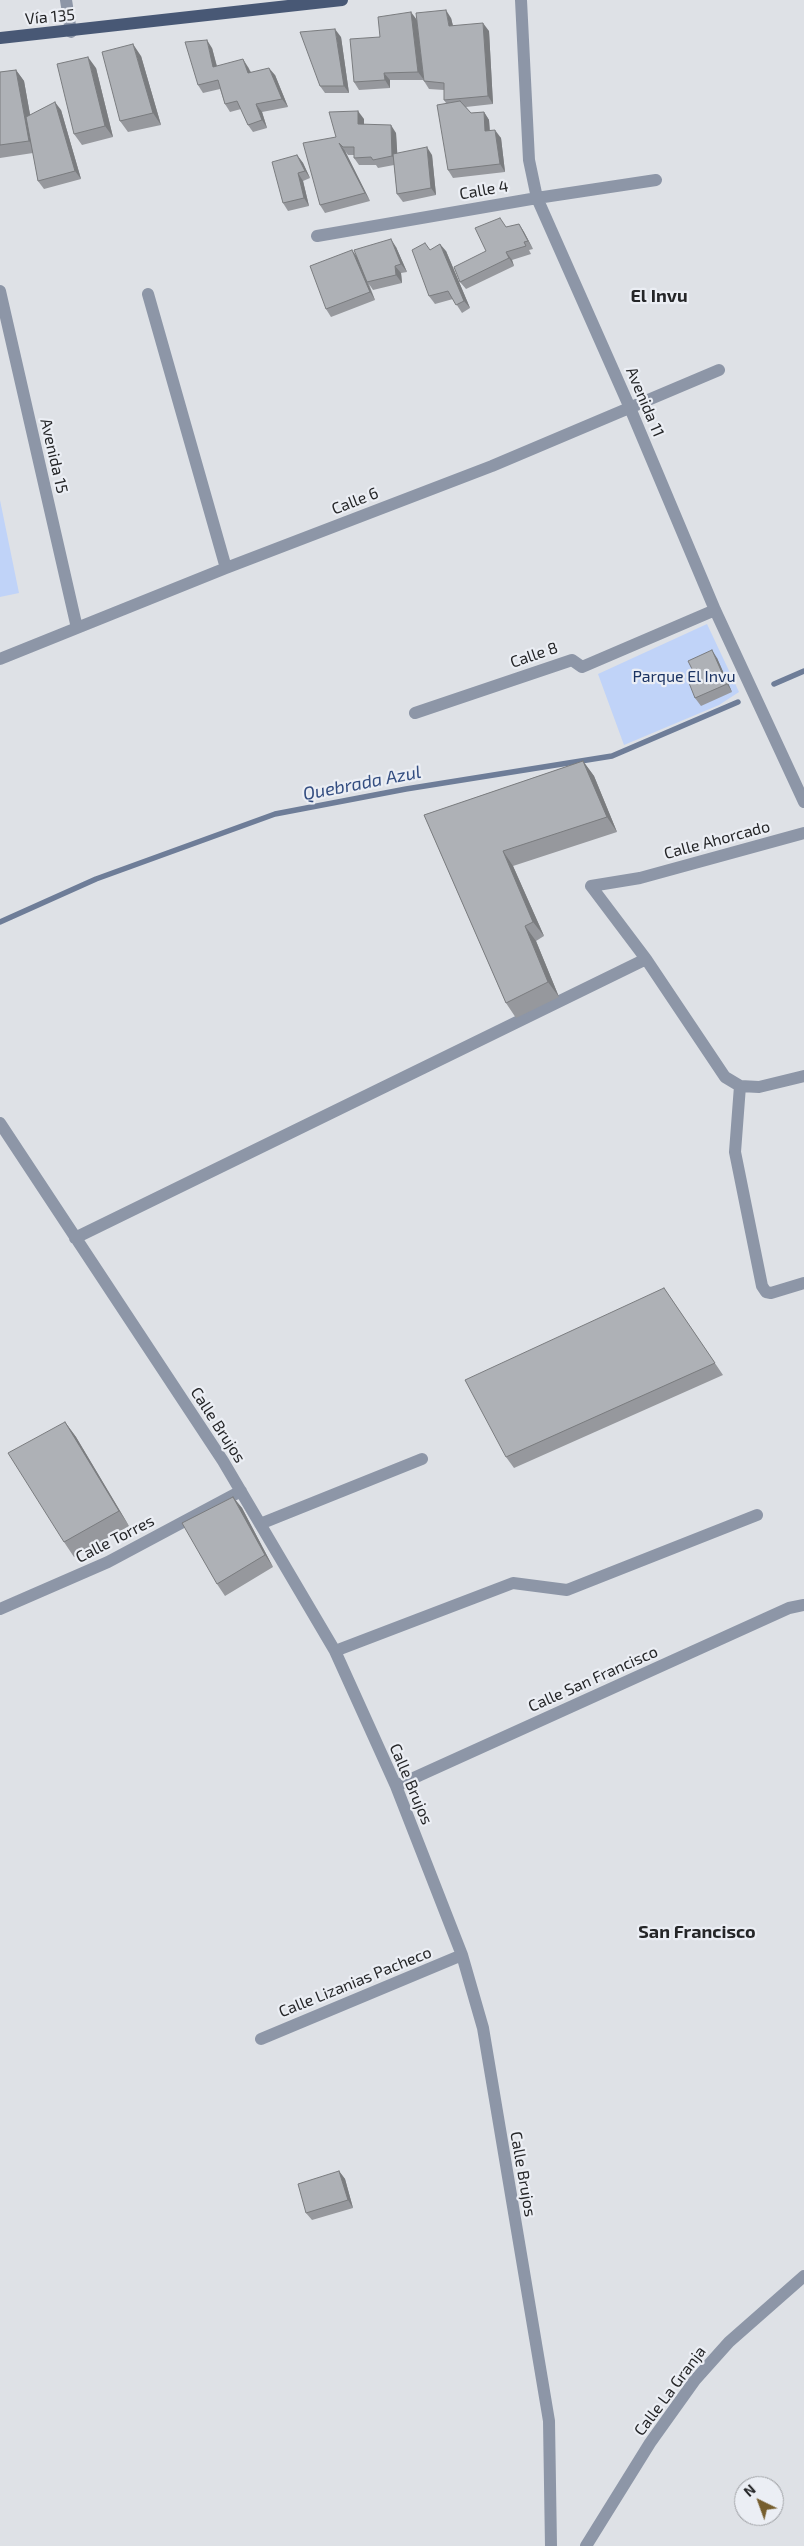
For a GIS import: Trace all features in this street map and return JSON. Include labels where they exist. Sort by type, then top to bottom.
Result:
[{"type":"main road","name":"Vía 135","points":[[0,38],[71,32],[342,0]]},
{"type":"street","points":[[66,0],[71,32]]},
{"type":"street","name":"Avenida 11","points":[[521,0],[529,160],[537,198],[630,408],[715,610],[804,802]]},
{"type":"street","name":"Calle 4","points":[[317,236],[537,198],[656,180]]},
{"type":"street","name":"Avenida 15","points":[[0,291],[76,628]]},
{"type":"street","points":[[148,294],[226,568]]},
{"type":"street","name":"Calle 6","points":[[0,659],[226,568],[492,466],[719,370]]},
{"type":"street","name":"Calle 8","points":[[415,712],[572,660],[582,667],[715,610]]},
{"type":"street","name":"Calle Ahorcado","points":[[646,960],[591,886],[640,878],[804,833]]},
{"type":"street","points":[[74,1238],[646,960],[725,1077],[740,1086],[759,1087],[804,1076]]},
{"type":"street","points":[[740,1086],[735,1152],[762,1286],[766,1292],[772,1293],[804,1283]]},
{"type":"street","name":"Calle Brujos","points":[[0,1123],[74,1238],[223,1461],[334,1651],[396,1786],[462,1955],[483,2028],[549,2421],[551,2546]]},
{"type":"street","points":[[260,1524],[422,1459]]},
{"type":"street","name":"Calle Torres","points":[[0,1610],[108,1562],[241,1491]]},
{"type":"street","points":[[334,1651],[513,1583],[567,1590],[757,1515]]},
{"type":"street","name":"Calle San Francisco","points":[[396,1786],[789,1608],[804,1605]]},
{"type":"street","name":"Calle Lizanias Pacheco","points":[[261,2039],[462,1955]]},
{"type":"street","name":"Calle La Granja","points":[[586,2546],[650,2443],[695,2380],[729,2342],[804,2276]]},
{"type":"green space","points":[[0,500],[19,593],[0,597]]},
{"type":"green space","name":"Parque El Invu","points":[[707,624],[739,692],[719,705],[624,745],[598,674]]},
{"type":"building","points":[[446,10],[449,26],[483,23],[488,96],[444,100],[444,83],[424,81],[416,13]]},
{"type":"building","points":[[411,12],[418,72],[384,73],[385,80],[354,82],[350,39],[380,37],[378,17]]},
{"type":"building","points":[[335,29],[344,86],[320,86],[300,32]]},
{"type":"building","points":[[207,40],[213,67],[243,59],[248,73],[269,68],[282,99],[256,104],[262,120],[248,125],[237,101],[225,104],[218,80],[198,85],[185,42]]},
{"type":"building","points":[[133,44],[153,113],[120,121],[102,52]]},
{"type":"building","points":[[88,57],[105,126],[74,134],[57,64]]},
{"type":"building","points":[[16,70],[29,141],[0,145],[0,72]]},
{"type":"building","points":[[460,101],[471,113],[484,112],[485,131],[495,130],[500,164],[448,170],[437,105]]},
{"type":"building","points":[[55,102],[75,171],[38,181],[26,117]]},
{"type":"building","points":[[358,111],[358,124],[391,125],[392,156],[373,160],[371,157],[354,158],[354,147],[343,147],[339,143],[365,193],[320,205],[303,143],[336,137],[329,112]]},
{"type":"building","points":[[427,147],[431,188],[397,194],[393,154]]},
{"type":"building","points":[[297,155],[305,171],[298,173],[304,198],[283,203],[272,162]]},
{"type":"building","points":[[500,218],[506,227],[519,224],[528,241],[524,242],[526,246],[506,252],[509,258],[460,282],[454,267],[486,251],[475,228]]},
{"type":"building","points":[[391,239],[401,264],[395,266],[396,275],[367,282],[354,250]]},
{"type":"building","points":[[425,243],[430,250],[440,244],[464,301],[456,305],[448,291],[429,296],[412,250]]},
{"type":"building","points":[[352,250],[370,292],[326,309],[310,266]]},
{"type":"building","points":[[712,650],[727,684],[695,698],[687,678],[695,675],[688,661]]},
{"type":"building","points":[[583,761],[607,817],[503,851],[533,922],[525,926],[548,982],[506,1003],[424,815]]},
{"type":"building","points":[[664,1288],[715,1363],[506,1457],[465,1380]]},
{"type":"building","points":[[65,1422],[119,1511],[64,1542],[8,1453]]},
{"type":"building","points":[[233,1497],[265,1555],[217,1584],[182,1523]]},
{"type":"building","points":[[339,2171],[348,2200],[306,2213],[298,2184]]},
{"type":"waterway","name":"Quebrada Azul","points":[[774,684],[804,671]]},
{"type":"waterway","name":"Quebrada Azul","points":[[0,922],[96,879],[275,814],[406,789],[612,756],[738,702]]},
{"type":"district","name":"El Invu","points":[[659,296]]},
{"type":"district","name":"San Francisco","points":[[697,1932]]}]
